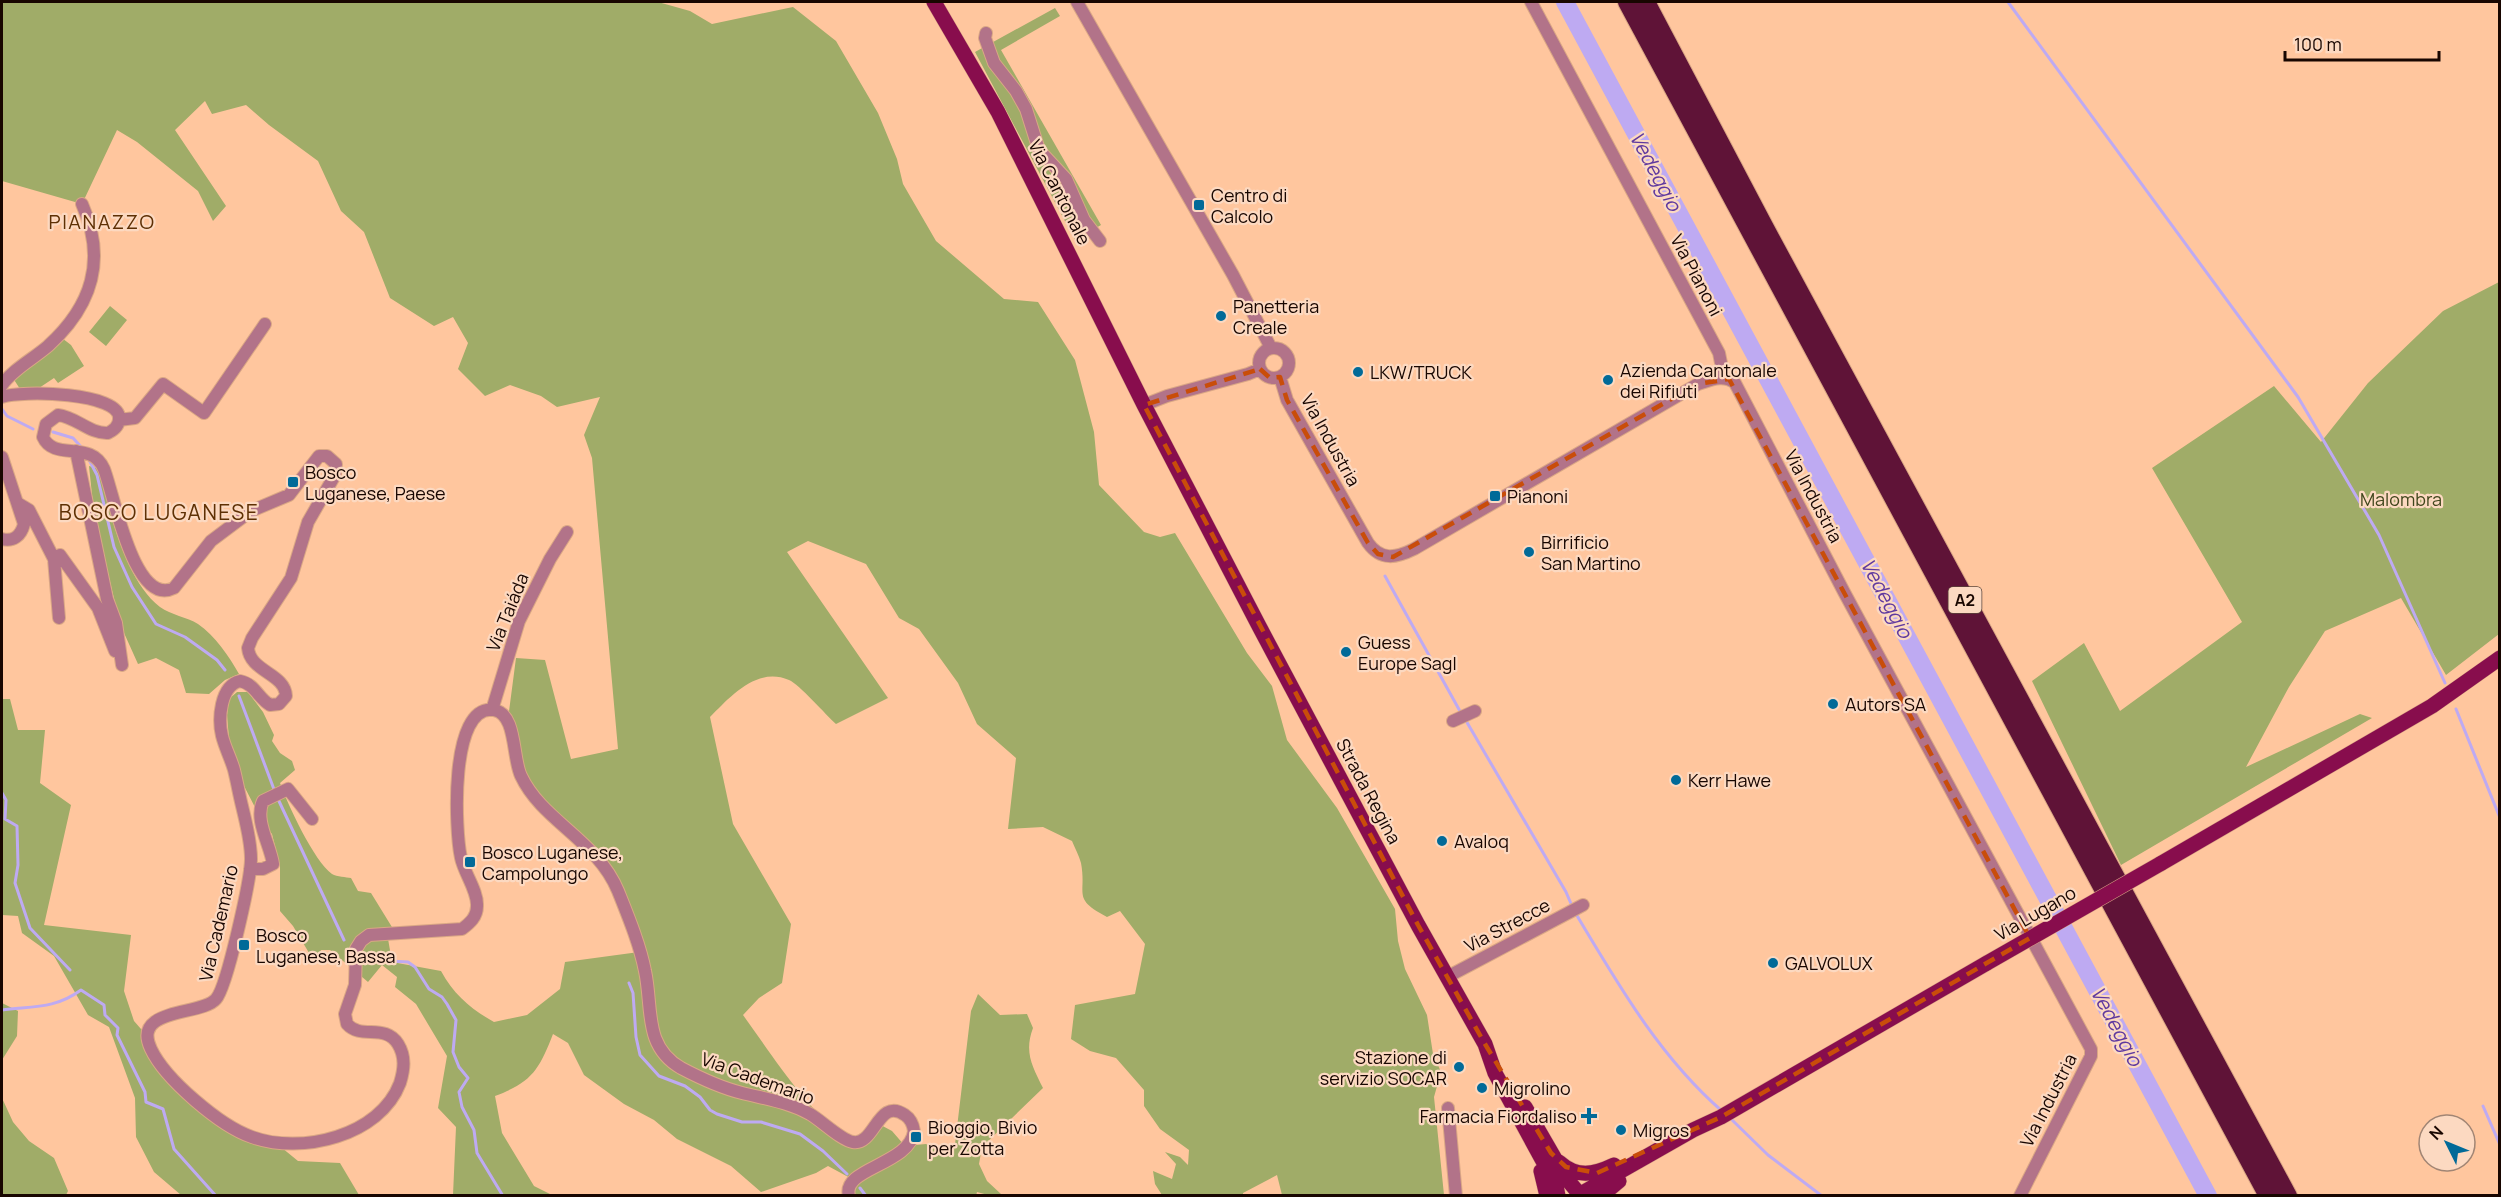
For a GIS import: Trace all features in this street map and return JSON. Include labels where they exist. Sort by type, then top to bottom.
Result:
[{"type":"highway","name":"A2","points":[[1627,2],[2268,1196]]},
{"type":"highway","name":"A2","points":[[1646,2],[1764,226],[2288,1196]]},
{"type":"main road","name":"Via Cantonale","points":[[934,2],[998,112],[1144,405]]},
{"type":"main road","name":"Strada Regina","points":[[1144,405],[1314,731],[1485,1044],[1495,1073],[1556,1185],[1559,1196]]},
{"type":"main road","name":"Via Lugano","points":[[1559,1196],[1570,1190],[1583,1193],[1690,1131],[1726,1114],[2432,706],[2499,658]]},
{"type":"main road","points":[[1485,1044],[1503,1069],[1570,1184],[1583,1193]]},
{"type":"main road","points":[[1515,1110],[1542,1173],[1547,1196]]},
{"type":"main road","points":[[1601,1196],[1613,1184],[1693,1137],[1726,1114]]},
{"type":"main road","points":[[1551,1153],[1573,1171],[1593,1174],[1675,1134],[1690,1131]]},
{"type":"street","points":[[1077,2],[1233,275],[1271,348]]},
{"type":"street","name":"Via Pianoni","points":[[1531,2],[1719,353],[1724,378]]},
{"type":"street","points":[[986,33],[994,63],[1026,109],[1039,150],[1066,179],[1084,220],[1100,241]]},
{"type":"street","points":[[2,385],[53,340],[88,293],[94,241],[82,204]]},
{"type":"street","points":[[119,420],[135,418],[163,384],[204,413],[266,324]]},
{"type":"street","points":[[1271,348],[1282,350],[1289,357],[1288,369],[1280,377],[1270,378],[1260,369],[1262,354],[1271,348]]},
{"type":"street","points":[[1144,405],[1260,369]]},
{"type":"street","name":"Via Industria","points":[[1280,377],[1287,400],[1368,543],[1378,554],[1389,557],[1414,549],[1698,384],[1724,378],[1735,383],[1844,592],[2091,1049],[2091,1056],[2020,1196]]},
{"type":"street","points":[[2,397],[43,393],[80,397],[111,405],[119,413],[116,428],[104,434],[63,415],[50,420],[44,429],[45,441],[57,448],[81,452],[107,599],[116,623],[123,665],[98,608],[60,555],[54,559]]},
{"type":"street","name":"Via Cademario","points":[[81,452],[95,456],[104,470],[138,570],[149,584],[168,591],[183,579],[211,541],[223,530],[251,511],[289,495],[319,456],[327,456],[336,464],[335,475],[308,522],[291,578],[252,638],[248,648],[253,661],[281,683],[286,696],[279,704],[270,705],[263,701],[252,686],[240,681],[230,687],[223,702],[220,720],[221,734],[233,768],[247,828],[251,849],[250,869],[220,992],[207,1006],[169,1014],[158,1020],[150,1032],[150,1047],[187,1094],[238,1131],[276,1143],[305,1142],[342,1134],[374,1119],[386,1109],[398,1088],[404,1069],[402,1051],[393,1037],[381,1032],[356,1031],[345,1021],[345,1014],[355,985],[354,958],[361,941],[369,935],[462,929],[471,923],[476,915],[478,904],[461,859],[457,835],[459,767],[464,741],[473,720],[481,711],[492,710],[502,713],[509,723],[516,761],[525,783],[545,807],[595,854],[618,890],[645,968],[653,1036],[667,1058],[683,1069],[732,1090],[794,1106],[817,1118],[851,1142],[859,1142],[866,1138],[881,1117],[888,1112],[902,1113],[909,1118],[914,1131],[909,1142],[881,1165],[852,1179],[848,1185],[849,1196]]},
{"type":"street","points":[[2,457],[23,519],[23,529],[16,538],[2,539]]},
{"type":"street","points":[[19,504],[29,510],[54,559],[59,618]]},
{"type":"street","name":"Via Taiáda","points":[[492,710],[519,621],[549,560],[567,532]]},
{"type":"street","points":[[1455,720],[1472,712]]},
{"type":"street","points":[[250,869],[263,869],[273,864],[261,820],[263,801],[288,789],[312,819]]},
{"type":"street","name":"Via Strecce","points":[[1447,977],[1583,905]]},
{"type":"street","points":[[1448,1108],[1456,1196]]},
{"type":"highlighted area","points":[[1260,369],[1270,378],[1280,377],[1287,400],[1368,543],[1378,554],[1393,557],[1698,384],[1729,379],[2030,938],[1721,1117],[1597,1173],[1566,1167],[1551,1153],[1485,1044],[1418,925],[1144,405]]},
{"type":"green space","points":[[2,2],[658,2],[690,11],[712,24],[793,7],[836,41],[878,113],[897,159],[903,184],[936,241],[1004,299],[1038,302],[1075,360],[1094,432],[1099,485],[1144,532],[1160,537],[1175,533],[1247,653],[1272,686],[1287,740],[1337,808],[1395,909],[1398,941],[1405,969],[1427,1015],[1433,1054],[1441,1072],[1434,1097],[1444,1195],[1282,1195],[1277,1175],[1243,1195],[1162,1195],[1155,1184],[1153,1171],[1172,1179],[1176,1164],[1165,1152],[1180,1157],[1188,1165],[1189,1150],[1160,1129],[1144,1106],[1144,1090],[1116,1058],[1090,1051],[1071,1039],[1075,1005],[1135,994],[1145,944],[1120,911],[1107,917],[1096,911],[1085,900],[1081,863],[1072,841],[1043,827],[1008,829],[1016,758],[977,724],[958,683],[919,629],[899,618],[866,564],[808,541],[787,552],[888,698],[836,724],[806,693],[789,680],[766,677],[755,680],[735,693],[710,717],[733,824],[791,924],[782,983],[759,998],[743,1015],[805,1099],[851,1142],[877,1123],[892,1131],[905,1146],[926,1144],[944,1153],[955,1144],[971,1011],[978,994],[1000,1015],[1027,1014],[1033,1028],[1029,1044],[1030,1059],[1043,1088],[982,1147],[979,1164],[987,1181],[1001,1194],[988,1195],[977,1192],[976,1196],[849,1195],[852,1179],[828,1166],[816,1173],[761,1192],[731,1166],[677,1139],[654,1120],[624,1104],[584,1075],[568,1043],[553,1034],[533,1073],[518,1085],[495,1096],[502,1133],[534,1186],[552,1195],[453,1195],[456,1127],[438,1108],[447,1056],[416,1004],[395,987],[397,977],[382,965],[368,982],[330,950],[321,950],[315,963],[293,926],[280,911],[280,866],[272,834],[263,823],[243,784],[229,739],[227,715],[229,699],[237,692],[248,692],[263,712],[274,735],[272,741],[280,753],[292,761],[295,770],[280,783],[302,832],[317,857],[332,874],[351,878],[358,891],[371,893],[395,932],[387,933],[392,962],[441,971],[464,1001],[494,1022],[527,1015],[560,989],[565,962],[639,952],[618,890],[525,783],[508,719],[516,658],[545,660],[571,759],[618,749],[592,458],[584,435],[600,397],[557,407],[541,396],[510,385],[485,396],[458,369],[468,343],[453,317],[434,326],[390,298],[364,232],[341,211],[318,161],[246,105],[212,114],[205,101],[175,130],[226,206],[213,221],[198,191],[137,142],[117,130],[82,204],[2,181]]},
{"type":"green space","points":[[1055,8],[1060,16],[1001,50],[1101,225],[1075,240],[975,52]]},
{"type":"green space","name":"Malombra","points":[[2499,282],[2499,634],[2446,675],[2401,598],[2325,631],[2289,687],[2246,767],[2360,714],[2372,718],[2121,865],[2032,681],[2084,643],[2120,711],[2242,622],[2152,468],[2274,386],[2321,442],[2368,383],[2443,311]]},
{"type":"green space","points":[[110,306],[127,320],[106,346],[89,332]]},
{"type":"green space","points":[[58,335],[71,345],[84,366],[58,383],[54,378],[39,388],[20,389],[11,375]]},
{"type":"green space","points":[[89,466],[99,469],[113,524],[137,580],[148,595],[164,610],[198,624],[210,634],[239,674],[225,680],[209,694],[186,693],[179,670],[156,658],[138,664],[120,624],[94,514]]},
{"type":"green space","points":[[2,699],[10,699],[18,730],[45,730],[40,783],[71,805],[44,925],[131,935],[124,991],[134,1021],[148,1037],[151,1050],[220,1120],[276,1143],[298,1161],[340,1163],[359,1195],[181,1195],[154,1172],[136,1137],[135,1098],[109,1027],[88,1015],[54,956],[22,933],[18,916],[2,915]]},
{"type":"green space","points":[[2,1003],[18,1011],[17,1036],[2,1060]]},
{"type":"green space","points":[[2,1098],[13,1122],[29,1141],[54,1158],[68,1191],[66,1195],[2,1195]]},
{"type":"waterway","name":"Vedeggio","points":[[1565,2],[2208,1196]]},
{"type":"waterway","points":[[2008,2],[2298,397],[2379,535],[2445,683]]},
{"type":"waterway","points":[[2,409],[7,416],[33,429]]},
{"type":"waterway","points":[[53,432],[73,438],[84,450]]},
{"type":"waterway","points":[[88,458],[97,475],[114,547],[132,587],[156,624],[185,637],[217,660],[225,670]]},
{"type":"waterway","points":[[1385,576],[1461,713]]},
{"type":"waterway","points":[[239,696],[275,792]]},
{"type":"waterway","points":[[2456,709],[2500,818]]},
{"type":"waterway","points":[[1465,719],[1572,906]]},
{"type":"waterway","points":[[2,793],[6,800],[5,819],[17,826],[18,865],[15,883],[30,928],[70,970]]},
{"type":"waterway","points":[[278,799],[344,940]]},
{"type":"waterway","points":[[1576,914],[1624,993],[1659,1043],[1699,1090],[1722,1111]]},
{"type":"waterway","points":[[374,954],[389,961],[408,962],[415,967],[429,989],[442,997],[456,1020],[453,1052],[459,1067],[468,1078],[459,1092],[462,1107],[474,1130],[477,1153],[503,1196]]},
{"type":"waterway","points":[[629,983],[633,993],[636,1037],[640,1055],[659,1076],[685,1086],[717,1114],[742,1122],[761,1122],[800,1134],[823,1151],[847,1174]]},
{"type":"waterway","points":[[2,1010],[53,1004],[81,990],[104,1005],[105,1015],[118,1028],[117,1035],[145,1092],[146,1102],[163,1109],[174,1149],[216,1196]]},
{"type":"waterway","points":[[2483,1106],[2500,1145]]},
{"type":"waterway","points":[[1729,1117],[1768,1155],[1822,1196]]},
{"type":"waterway","points":[[860,1188],[866,1196]]},
{"type":"place","name":"Centro di Calcolo","points":[[1199,205]]},
{"type":"place","name":"Panetteria Creale","points":[[1221,316]]},
{"type":"place","name":"LKW/TRUCK","points":[[1358,372]]},
{"type":"place","name":"Azienda Cantonale dei Rifiuti","points":[[1608,380]]},
{"type":"place","name":"Bosco Luganese, Paese","points":[[293,482]]},
{"type":"place","name":"Pianoni","points":[[1495,496]]},
{"type":"place","name":"Birrificio San Martino","points":[[1529,552]]},
{"type":"place","name":"Guess Europe Sagl","points":[[1346,652]]},
{"type":"place","name":"Autors SA","points":[[1833,704]]},
{"type":"place","name":"Kerr Hawe","points":[[1676,780]]},
{"type":"place","name":"Avaloq","points":[[1442,841]]},
{"type":"place","name":"Bosco Luganese, Campolungo","points":[[470,862]]},
{"type":"place","name":"Bosco Luganese, Bassa","points":[[244,945]]},
{"type":"place","name":"GALVOLUX","points":[[1773,963]]},
{"type":"place","name":"Stazione di servizio SOCAR","points":[[1459,1067]]},
{"type":"place","name":"Migrolino","points":[[1482,1088]]},
{"type":"place","name":"Farmacia Fiordaliso","points":[[1589,1116]]},
{"type":"place","name":"Migros","points":[[1621,1130]]},
{"type":"place","name":"Bioggio, Bivio per Zotta","points":[[916,1137]]},
{"type":"district","name":"PIANAZZO","points":[[102,221]]},
{"type":"district","name":"BOSCO LUGANESE","points":[[159,512]]}]
